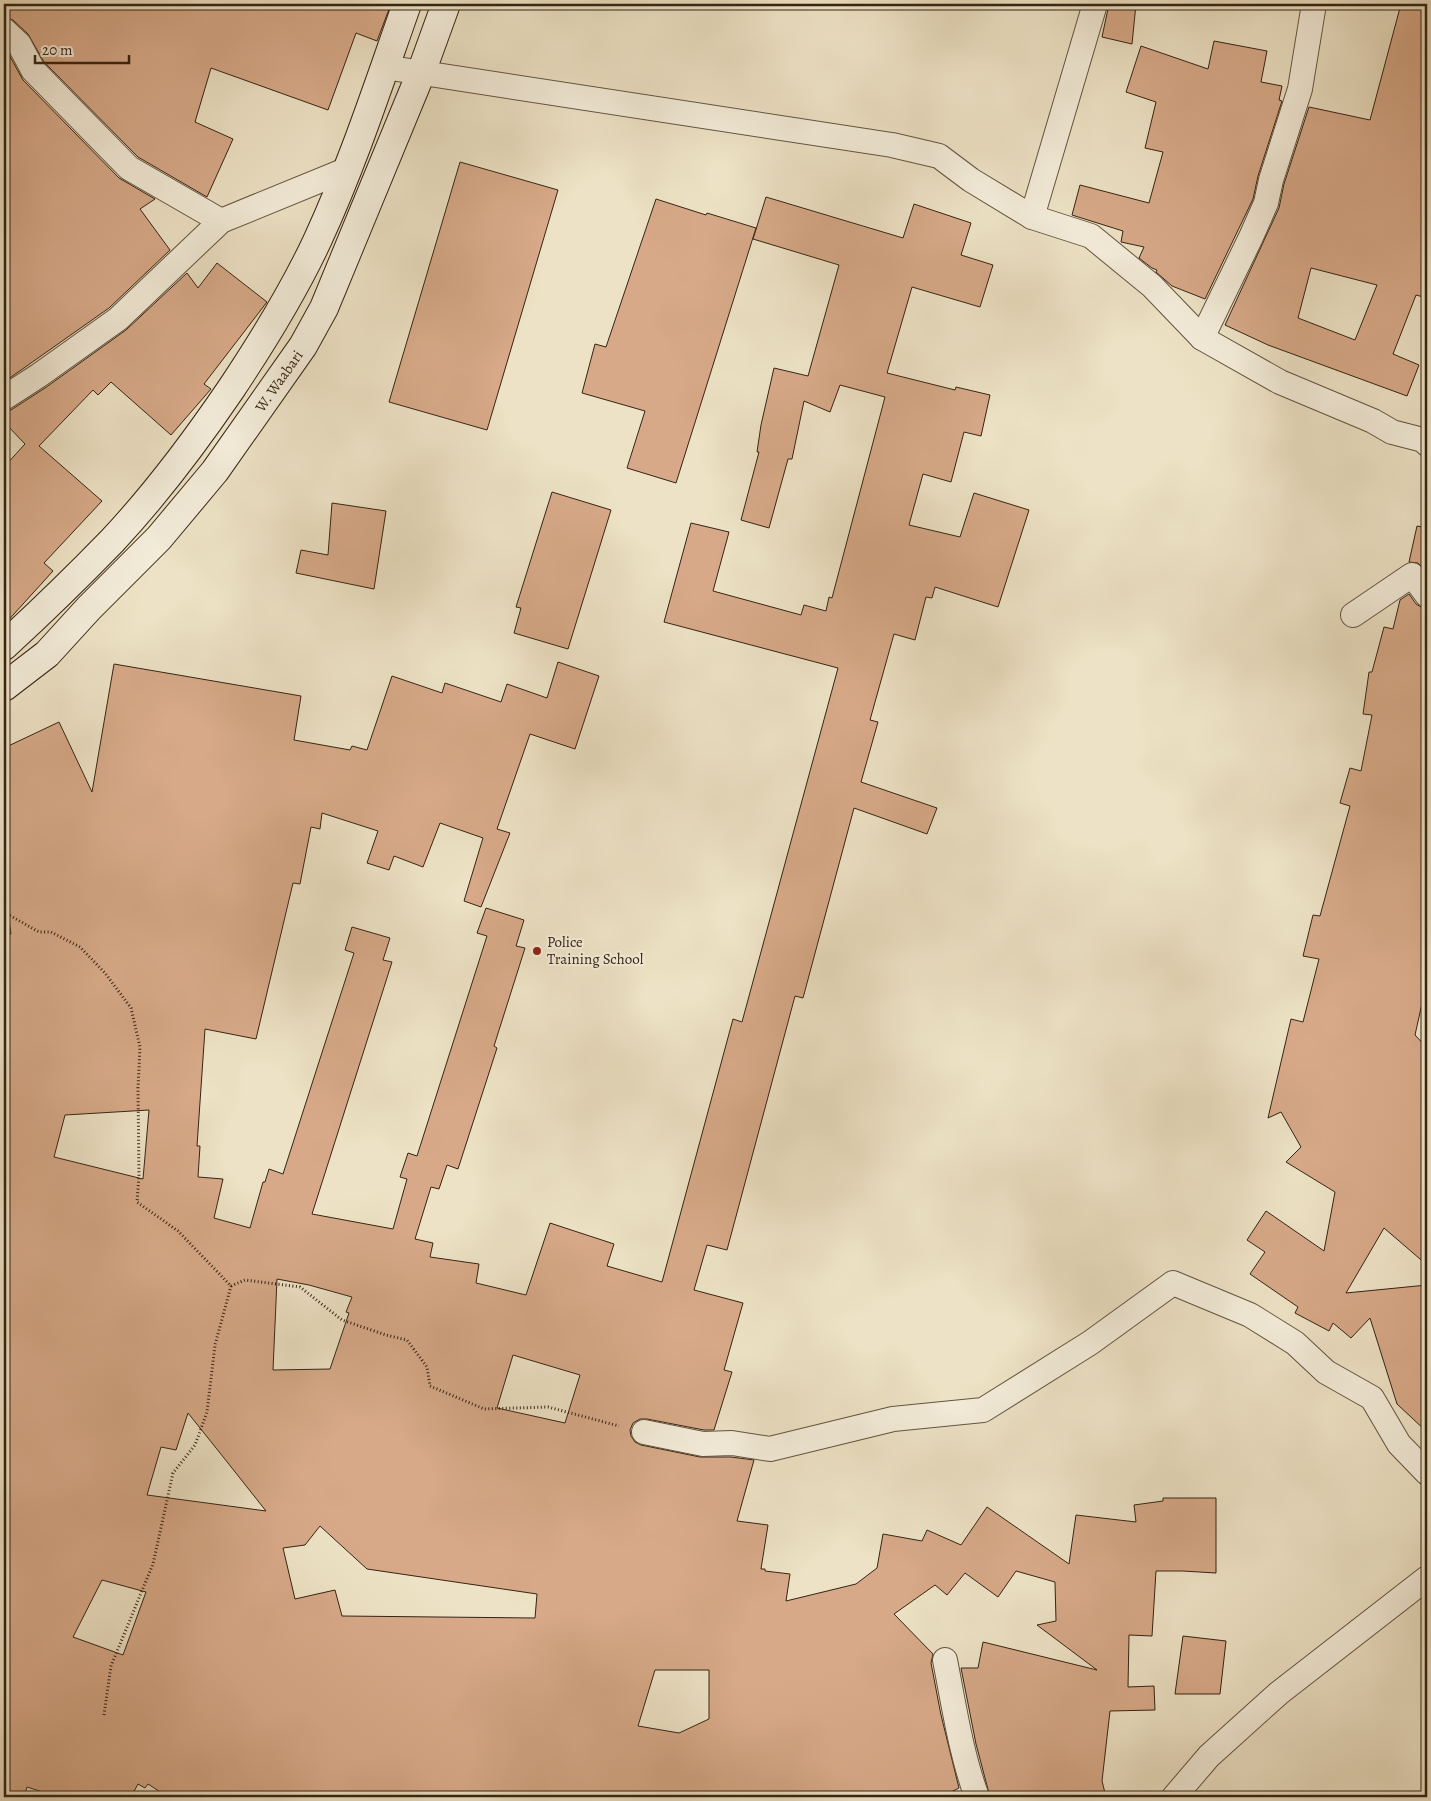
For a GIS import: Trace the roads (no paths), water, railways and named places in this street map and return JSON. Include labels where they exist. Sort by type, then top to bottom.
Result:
[{"type":"main road","points":[[4,646],[113,539],[182,458],[240,375],[291,292],[318,239],[348,169],[407,4]]},
{"type":"main road","name":"W. Waabari","points":[[4,687],[47,654],[88,608],[159,538],[214,471],[274,390],[303,346],[324,308],[421,73],[446,4]]},
{"type":"street","points":[[1032,217],[1095,4]]},
{"type":"street","points":[[1202,338],[1266,203],[1271,180],[1300,89],[1314,4]]},
{"type":"street","points":[[4,30],[19,44],[33,70],[129,168],[221,221]]},
{"type":"street","points":[[384,67],[892,145],[939,156],[971,180],[1032,217],[1091,236],[1152,286],[1202,338],[1280,382],[1372,421],[1392,432],[1422,440],[1427,444]]},
{"type":"street","points":[[4,398],[118,319],[221,221],[348,169]]},
{"type":"street","points":[[1353,614],[1412,576],[1427,595]]},
{"type":"street","points":[[644,1432],[703,1444],[732,1443],[770,1450],[893,1419],[983,1410],[1090,1343],[1173,1283],[1250,1315],[1295,1343],[1326,1372],[1372,1398],[1398,1444],[1427,1473]]},
{"type":"street","points":[[1398,1444],[1425,1446],[1427,1444]]},
{"type":"street","points":[[1174,1797],[1209,1756],[1279,1693],[1427,1578]]},
{"type":"street","points":[[945,1660],[957,1721],[972,1784],[977,1797]]},
{"type":"place","name":"Police Training School","points":[[537,951]]}]
